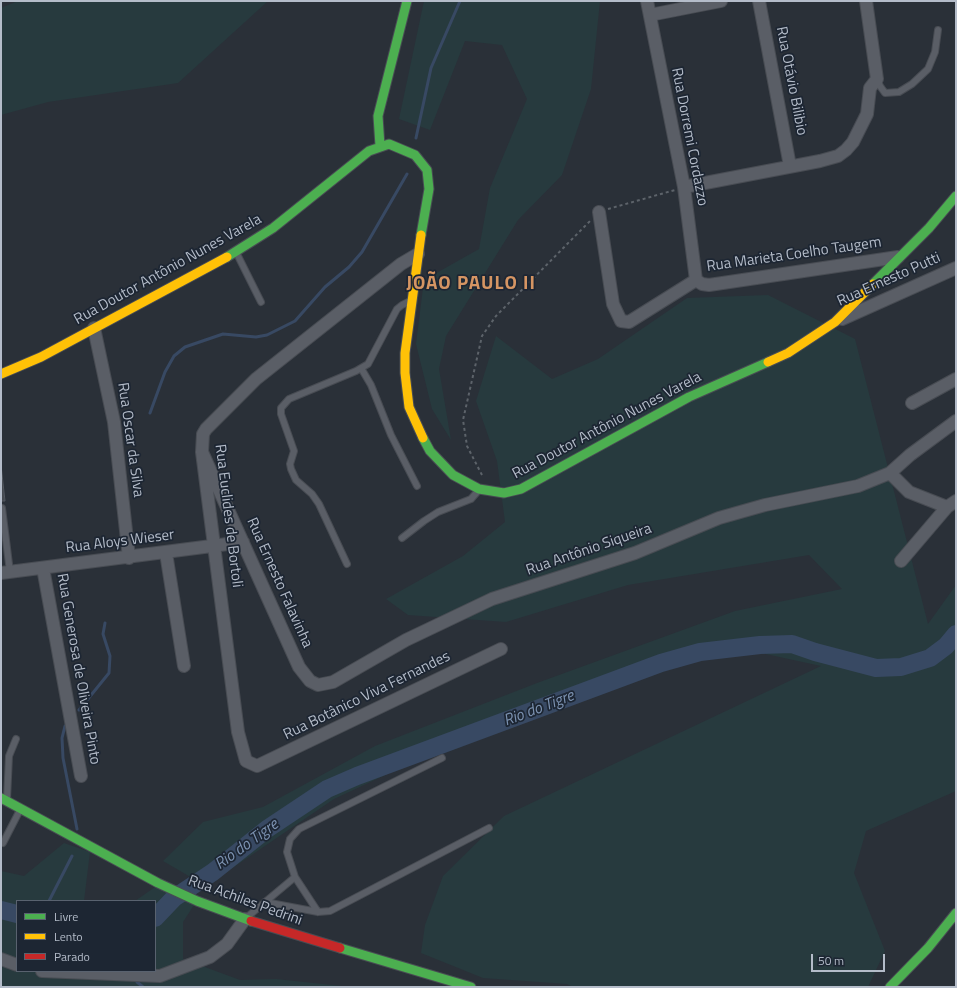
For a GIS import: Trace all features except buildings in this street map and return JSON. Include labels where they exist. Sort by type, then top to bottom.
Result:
[{"type":"street","points":[[380,146],[378,116],[407,1]]},
{"type":"street","name":"Rua Dorremi Cordazzo","points":[[647,1],[684,187],[696,280]]},
{"type":"street","points":[[650,16],[721,1]]},
{"type":"street","name":"Rua Otávio Bilibio","points":[[760,1],[790,166]]},
{"type":"street","points":[[684,187],[820,161],[838,156],[854,142],[867,114],[870,88],[878,79],[866,1]]},
{"type":"street","name":"Rua Doutor Antônio Nunes Varela","points":[[1,374],[41,357],[236,252],[273,228],[369,151],[389,144],[403,148],[415,155],[426,170],[430,189],[418,254],[405,373],[409,407],[415,423],[430,451],[453,475],[479,489],[504,493],[521,489],[689,397],[788,353],[835,322],[898,257],[929,228],[956,196]]},
{"type":"street","points":[[599,212],[613,304],[621,321],[629,322],[696,280]]},
{"type":"street","name":"Rua Euclides de Bortoli","points":[[246,761],[238,732],[216,547],[202,452],[203,434],[206,429],[256,379],[401,264],[418,254]]},
{"type":"street","name":"Rua Marieta Coelho Taugem","points":[[696,280],[702,284],[709,285],[898,257]]},
{"type":"street","name":"Rua Ernesto Putti","points":[[835,322],[956,268]]},
{"type":"street","name":"Rua Oscar da Silva","points":[[94,328],[114,422],[129,558]]},
{"type":"street","points":[[912,403],[956,379]]},
{"type":"street","name":"Rua Antônio Siqueira","points":[[310,681],[318,685],[333,682],[406,640],[492,599],[635,553],[719,518],[765,505],[858,486],[890,473],[910,455],[956,421]]},
{"type":"street","name":"Rua Ernesto Falavinha","points":[[202,452],[299,667],[310,681]]},
{"type":"street","points":[[890,473],[909,492],[951,504],[901,561]]},
{"type":"street","name":"Rua Aloys Wieser","points":[[5,573],[216,547],[243,542]]},
{"type":"street","points":[[166,553],[184,666]]},
{"type":"street","name":"Rua Generosa de Oliveira Pinto","points":[[44,568],[81,776]]},
{"type":"street","name":"Rua Botânico Viva Fernandes","points":[[246,761],[257,766],[501,649]]},
{"type":"street","name":"Rua Achiles Pedrini","points":[[4,799],[158,883],[197,901],[245,919],[471,987]]},
{"type":"street","points":[[890,987],[928,948],[956,913]]},
{"type":"street","points":[[66,972],[160,976],[210,957],[227,944],[245,919]]},
{"type":"street","points":[[1,959],[16,965]]},
{"type":"lane","points":[[878,79],[880,86],[886,93],[899,92],[912,84],[928,69],[935,52],[938,30]]},
{"type":"lane","points":[[236,252],[261,302]]},
{"type":"lane","points":[[347,564],[318,504],[312,494],[296,480],[291,469],[290,464],[294,450],[281,414],[281,408],[289,399],[368,364],[397,309],[412,301]]},
{"type":"lane","points":[[361,368],[371,385],[391,435],[417,486]]},
{"type":"lane","points":[[402,538],[438,512],[471,498],[479,489]]},
{"type":"lane","points":[[2,508],[5,573]]},
{"type":"lane","points":[[4,799],[10,756],[16,739]]},
{"type":"lane","points":[[318,912],[295,877],[287,852],[290,839],[299,829],[442,758]]},
{"type":"lane","points":[[3,843],[21,808]]},
{"type":"lane","points":[[265,902],[318,912],[330,911],[489,828]]},
{"type":"lane","points":[[245,919],[295,877]]},
{"type":"path","points":[[483,477],[467,446],[463,420],[482,336],[496,316],[599,212],[684,187]]},
{"type":"green space","points":[[18,1],[268,1],[178,83],[48,102],[1,115],[1,8]]},
{"type":"green space","points":[[424,1],[600,1],[591,89],[562,175],[518,220],[446,336],[439,369],[451,440],[432,409],[416,344],[424,280],[479,249],[490,188],[527,99],[502,45],[465,41],[430,130],[399,119]]},
{"type":"green space","points":[[768,295],[855,339],[928,624],[956,585],[956,791],[866,831],[854,873],[885,951],[868,987],[573,987],[567,984],[483,978],[421,953],[425,925],[443,876],[504,816],[821,666],[761,653],[706,658],[645,677],[444,753],[435,752],[401,764],[396,770],[334,799],[206,886],[163,861],[203,822],[263,807],[375,746],[537,683],[735,611],[842,589],[809,555],[628,585],[506,622],[408,615],[386,599],[463,556],[505,522],[497,461],[476,401],[496,336],[552,379],[598,359],[687,298]]},
{"type":"green space","points":[[64,843],[90,852],[84,900],[16,900],[16,972],[156,972],[156,900],[136,900],[158,885],[194,905],[183,922],[183,959],[240,980],[276,979],[351,987],[1,987],[1,871],[24,876]]},
{"type":"waterway","points":[[416,138],[431,68],[460,1]]},
{"type":"waterway","points":[[150,413],[165,372],[174,356],[185,347],[223,334],[256,337],[267,335],[295,321],[325,287],[349,267],[362,252],[407,174]]},
{"type":"waterway","points":[[79,710],[109,673],[110,656],[103,634],[105,623]]},
{"type":"waterway","name":"Rio do Tigre","points":[[156,917],[174,898],[213,872],[267,829],[327,789],[357,776],[661,663],[700,652],[760,645],[792,644],[815,652],[876,668],[901,667],[930,658],[946,646],[956,634]]},
{"type":"waterway","points":[[65,726],[62,738],[63,758],[77,829]]},
{"type":"waterway","points":[[50,900],[72,856]]},
{"type":"waterway","name":"Rio do Tigre","points":[[1,910],[16,914]]},
{"type":"waterway","points":[[137,982],[143,987]]},
{"type":"traffic: fast","points":[[380,146],[378,116],[407,1]]},
{"type":"traffic: fast","points":[[227,257],[273,228],[369,151],[389,144],[415,155],[427,170],[429,189],[421,235]]},
{"type":"traffic: fast","points":[[873,284],[929,228],[956,196]]},
{"type":"traffic: fast","points":[[423,438],[430,451],[453,475],[479,489],[504,493],[521,489],[689,397],[768,362]]},
{"type":"traffic: fast","points":[[1,798],[158,883],[197,901],[251,921]]},
{"type":"traffic: fast","points":[[890,987],[928,948],[956,913]]},
{"type":"traffic: fast","points":[[340,948],[471,987]]},
{"type":"traffic: slow","points":[[421,235],[405,353],[405,373],[409,407],[423,438]]},
{"type":"traffic: slow","points":[[1,374],[41,357],[227,257]]},
{"type":"traffic: slow","points":[[768,362],[788,353],[835,322],[873,284]]},
{"type":"traffic: jam","points":[[251,921],[340,948]]},
{"type":"district","name":"JOÃO PAULO II","points":[[471,284]]}]
